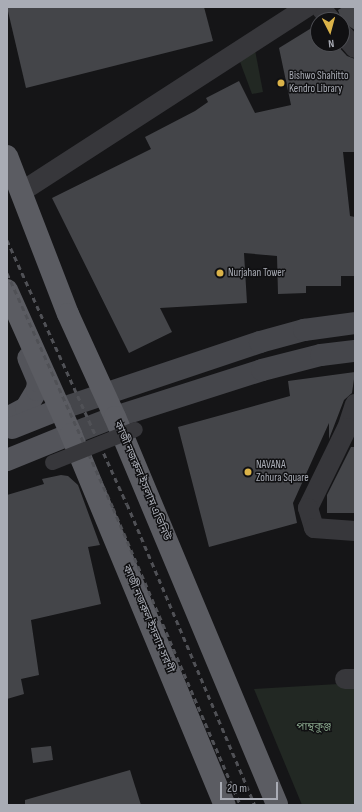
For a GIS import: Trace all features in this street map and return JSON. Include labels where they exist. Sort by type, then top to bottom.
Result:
[{"type":"highway","name":"কাজী নজরুল ইসলাম এভিনিউ","points":[[7,156],[68,314],[105,393],[277,805]]},
{"type":"highway","points":[[9,296],[71,434]]},
{"type":"highway","name":"কাজী নজরুল ইসলাম সরণী","points":[[71,434],[225,805]]},
{"type":"main road","points":[[7,418],[26,408],[37,390],[38,381],[16,330],[9,296]]},
{"type":"main road","points":[[7,430],[105,393],[260,342],[304,330],[355,323]]},
{"type":"main road","points":[[7,460],[47,454],[71,434],[115,417],[262,370],[321,355],[355,351]]},
{"type":"main road","points":[[31,420],[47,454]]},
{"type":"street","points":[[21,192],[307,7]]},
{"type":"street","points":[[355,404],[347,428],[308,508],[314,528],[355,531]]},
{"type":"street","points":[[47,454],[135,429]]},
{"type":"green space","points":[[255,50],[263,92],[252,94],[239,59]]},
{"type":"green space","name":"পান্থকুঞ্জ","points":[[355,683],[355,805],[302,805],[254,689]]},
{"type":"building","points":[[7,7],[204,7],[213,41],[26,88]]},
{"type":"building","points":[[343,7],[355,7],[355,30],[350,27],[350,12],[339,12],[338,10]]},
{"type":"building","points":[[310,29],[310,52],[343,52],[347,56],[355,59],[355,152],[343,152],[350,216],[355,217],[355,276],[341,276],[341,286],[306,286],[306,293],[278,294],[277,256],[244,253],[247,303],[160,308],[172,332],[129,353],[52,198],[151,149],[145,137],[195,111],[208,102],[206,98],[239,81],[255,113],[291,105],[279,48]]},
{"type":"building","name":"NAVANA Zohura Square","points":[[355,372],[352,393],[344,400],[329,439],[329,423],[293,503],[297,523],[209,547],[178,427],[290,396],[288,381]]},
{"type":"building","points":[[351,447],[355,447],[355,513],[327,513],[327,495]]},
{"type":"building","points":[[61,475],[68,476],[78,485],[100,545],[88,547],[101,604],[31,620],[39,675],[21,679],[24,694],[7,699],[7,495],[44,484],[42,479]]},
{"type":"building","points":[[51,746],[53,760],[33,763],[31,748]]},
{"type":"building","points":[[130,770],[141,805],[25,805],[25,800]]},
{"type":"railway","points":[[7,240],[127,504],[255,805]]},
{"type":"railway","points":[[7,273],[113,508],[240,805]]},
{"type":"place","name":"Bishwo Shahitto Kendro Library","points":[[281,83]]},
{"type":"place","name":"Nurjahan Tower","points":[[220,273]]},
{"type":"place","name":"NAVANA Zohura Square","points":[[248,472]]}]
